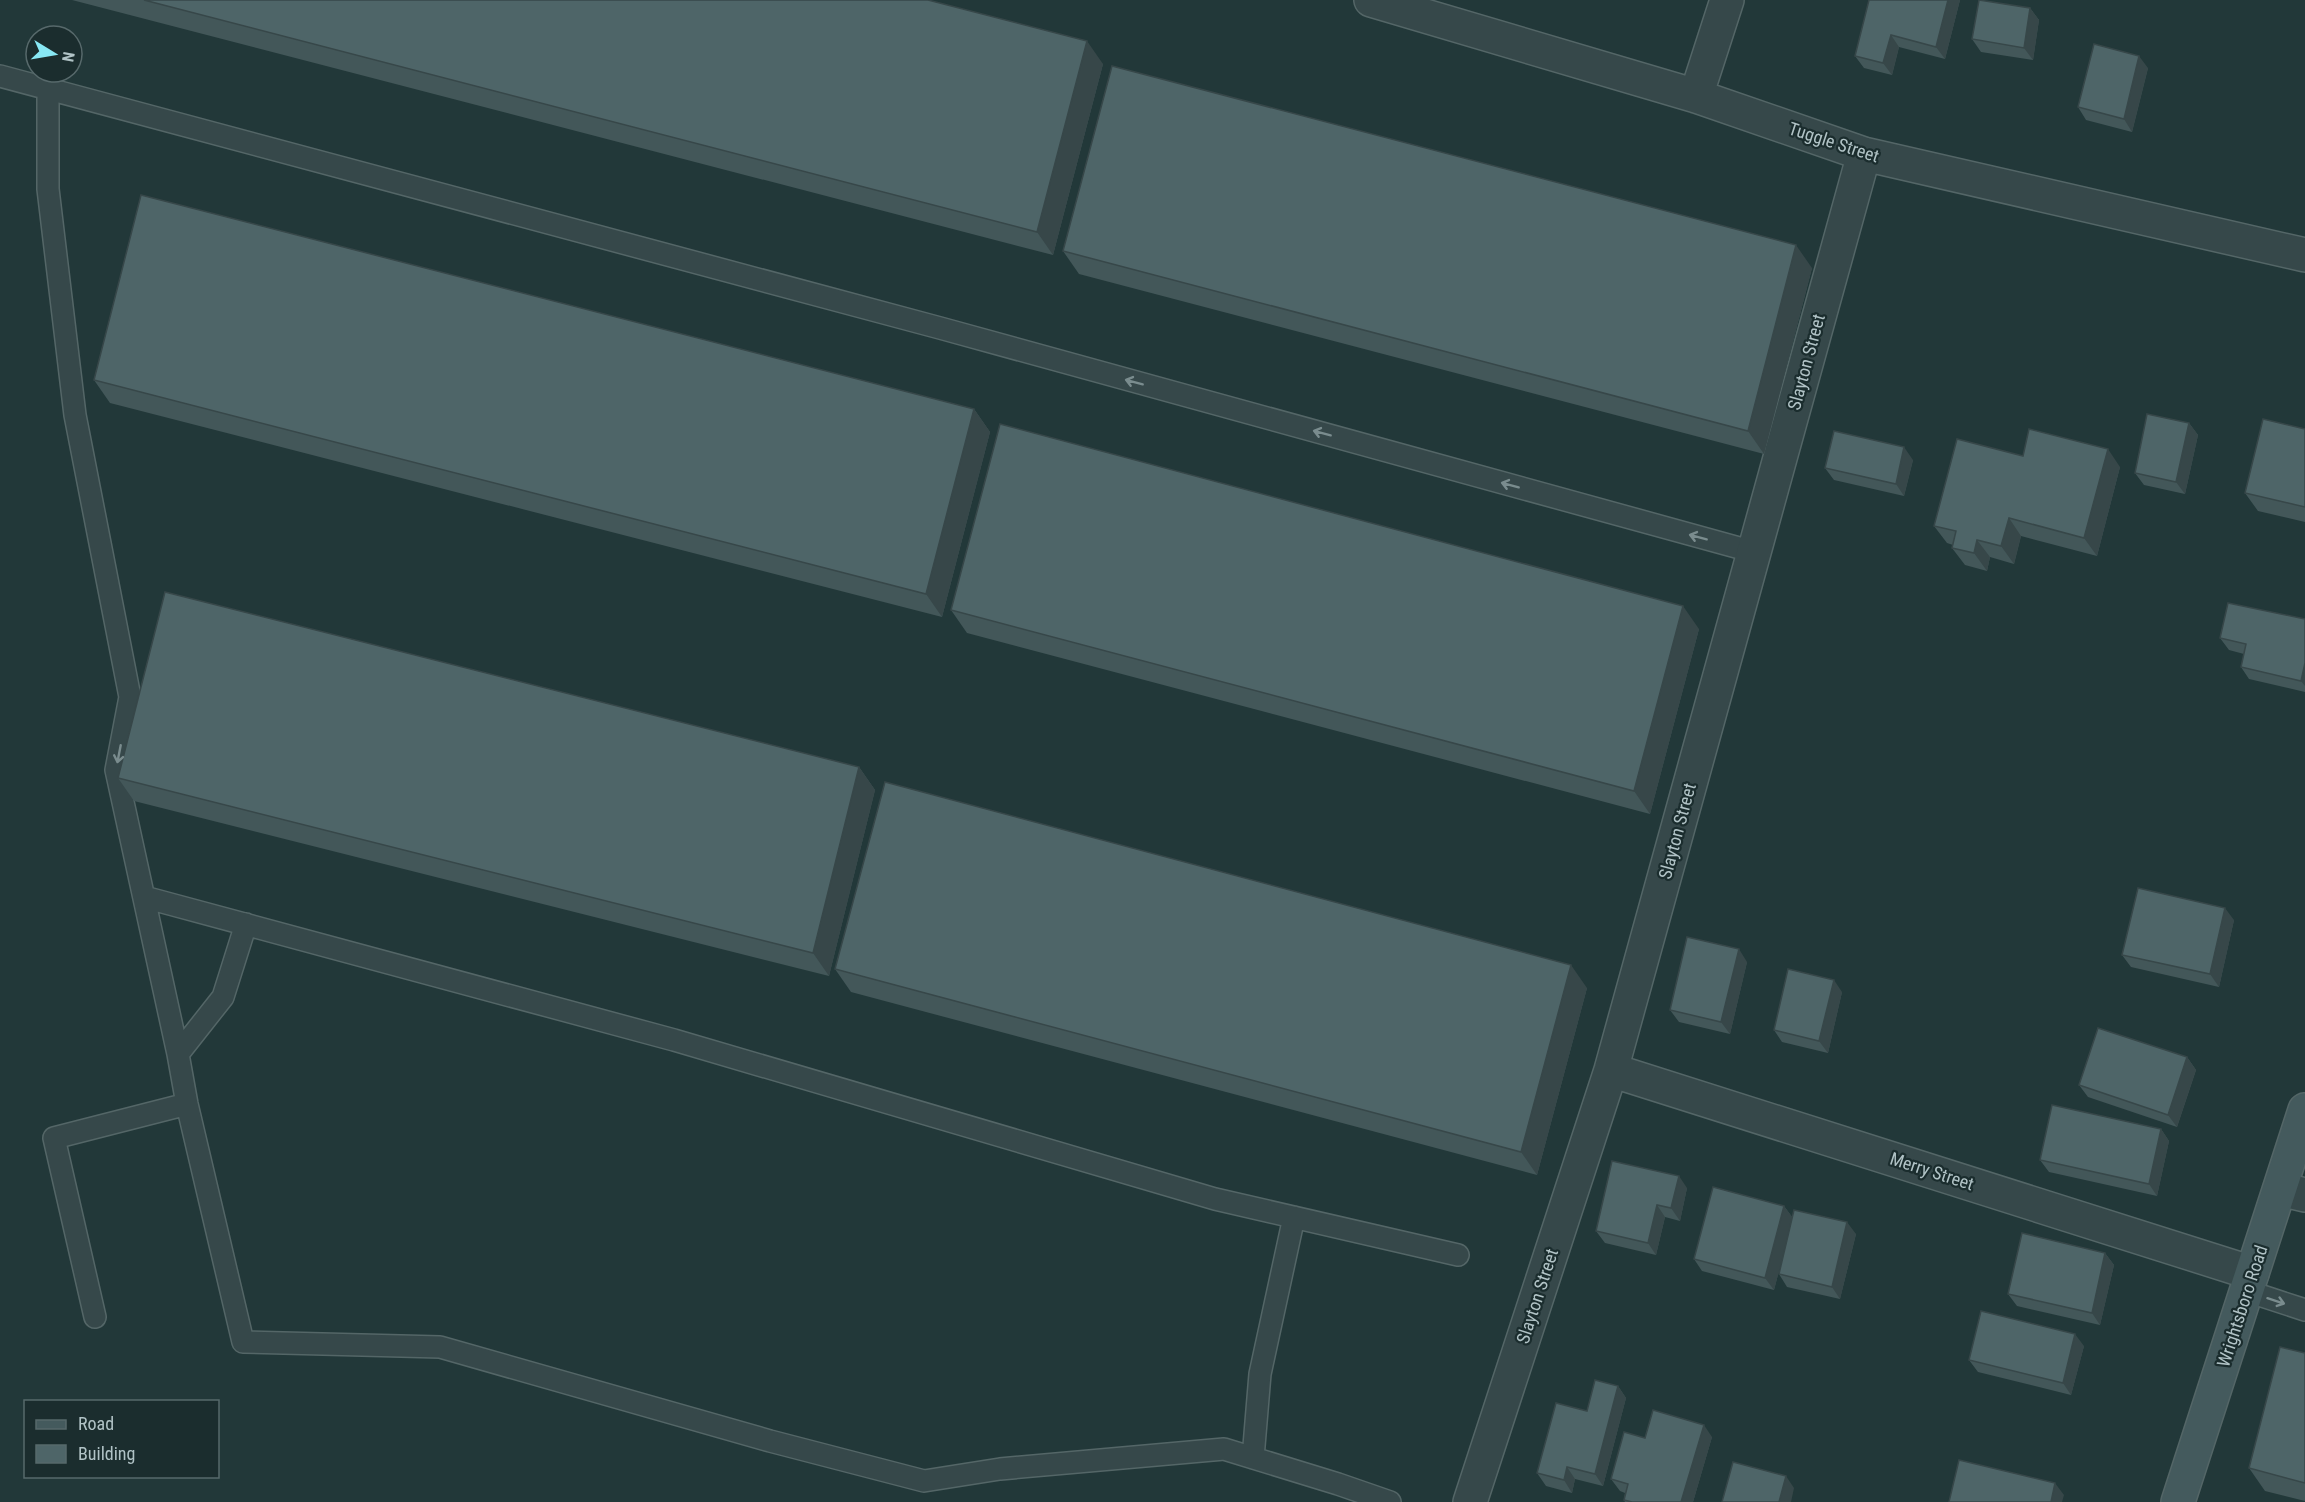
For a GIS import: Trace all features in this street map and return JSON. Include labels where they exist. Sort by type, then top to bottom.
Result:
[{"type":"main road","name":"Wrightsboro Road","points":[[2178,1502],[2249,1282],[2292,1192],[2305,1110]]},
{"type":"street","name":"Tuggle Street","points":[[1371,0],[1696,96],[1864,154],[2305,255]]},
{"type":"street","points":[[1696,96],[1727,0]]},
{"type":"street","name":"Slayton Street","points":[[1470,1502],[1611,1070],[1864,154]]},
{"type":"street","name":"Merry Street","points":[[1611,1070],[2249,1282]]},
{"type":"lane","points":[[0,76],[929,325],[1754,552]]},
{"type":"lane","points":[[48,90],[48,189],[75,416],[130,697],[116,770],[187,1104],[243,1342],[440,1347],[770,1441],[924,1481],[1000,1469],[1224,1449],[1390,1502]]},
{"type":"lane","points":[[144,897],[674,1040],[1215,1199],[1458,1255]]},
{"type":"lane","points":[[178,1054],[223,997],[246,924]]},
{"type":"lane","points":[[95,1317],[54,1138],[187,1104]]},
{"type":"lane","points":[[1253,1458],[1260,1374],[1294,1217]]},
{"type":"lane","points":[[2249,1282],[2305,1310]]},
{"type":"building","points":[[144,0],[928,0],[1087,41],[1037,232]]},
{"type":"building","points":[[1869,0],[1948,0],[1936,47],[1891,35],[1883,63],[1855,56]]},
{"type":"building","points":[[1979,0],[2030,8],[2024,48],[1972,39]]},
{"type":"building","points":[[2094,44],[2139,56],[2124,119],[2078,107]]},
{"type":"building","points":[[1112,66],[1796,245],[1748,431],[1063,251]]},
{"type":"building","points":[[141,195],[974,409],[926,594],[94,380]]},
{"type":"building","points":[[2147,414],[2189,423],[2176,482],[2135,473]]},
{"type":"building","points":[[2263,419],[2305,429],[2305,507],[2245,493]]},
{"type":"building","points":[[1000,424],[1683,606],[1634,791],[951,610]]},
{"type":"building","points":[[2029,429],[2108,449],[2084,538],[2009,518],[2001,546],[1977,540],[1974,553],[1952,548],[1956,531],[1934,526],[1957,439],[2023,456]]},
{"type":"building","points":[[1834,431],[1904,447],[1896,484],[1825,468]]},
{"type":"building","points":[[165,592],[859,767],[813,953],[118,778]]},
{"type":"building","points":[[2228,603],[2305,619],[2305,663],[2301,681],[2241,667],[2246,644],[2220,638]]},
{"type":"building","points":[[885,782],[1571,965],[1521,1152],[835,969]]},
{"type":"building","points":[[2138,888],[2225,908],[2210,974],[2122,955]]},
{"type":"building","points":[[1687,937],[1739,949],[1721,1022],[1670,1010]]},
{"type":"building","points":[[1788,969],[1834,980],[1819,1041],[1774,1030]]},
{"type":"building","points":[[2098,1028],[2187,1057],[2168,1115],[2079,1085]]},
{"type":"building","points":[[2052,1105],[2161,1129],[2149,1184],[2040,1160]]},
{"type":"building","points":[[1612,1161],[1679,1176],[1671,1208],[1657,1205],[1648,1243],[1596,1231]]},
{"type":"building","points":[[1713,1187],[1784,1206],[1765,1278],[1694,1259]]},
{"type":"building","points":[[1794,1210],[1847,1222],[1832,1287],[1779,1274]]},
{"type":"building","points":[[2022,1233],[2105,1253],[2092,1313],[2008,1294]]},
{"type":"building","points":[[1981,1311],[2075,1334],[2063,1383],[1969,1360]]},
{"type":"building","points":[[2280,1347],[2305,1353],[2305,1483],[2249,1468]]},
{"type":"building","points":[[1595,1380],[1618,1386],[1595,1474],[1567,1467],[1564,1480],[1537,1473],[1556,1403],[1587,1411]]},
{"type":"building","points":[[1653,1410],[1704,1425],[1681,1502],[1624,1500],[1628,1484],[1611,1479],[1624,1432],[1645,1438]]},
{"type":"building","points":[[1959,1460],[2055,1483],[2051,1502],[1949,1502]]},
{"type":"building","points":[[1733,1462],[1786,1476],[1779,1502],[1722,1502]]}]
